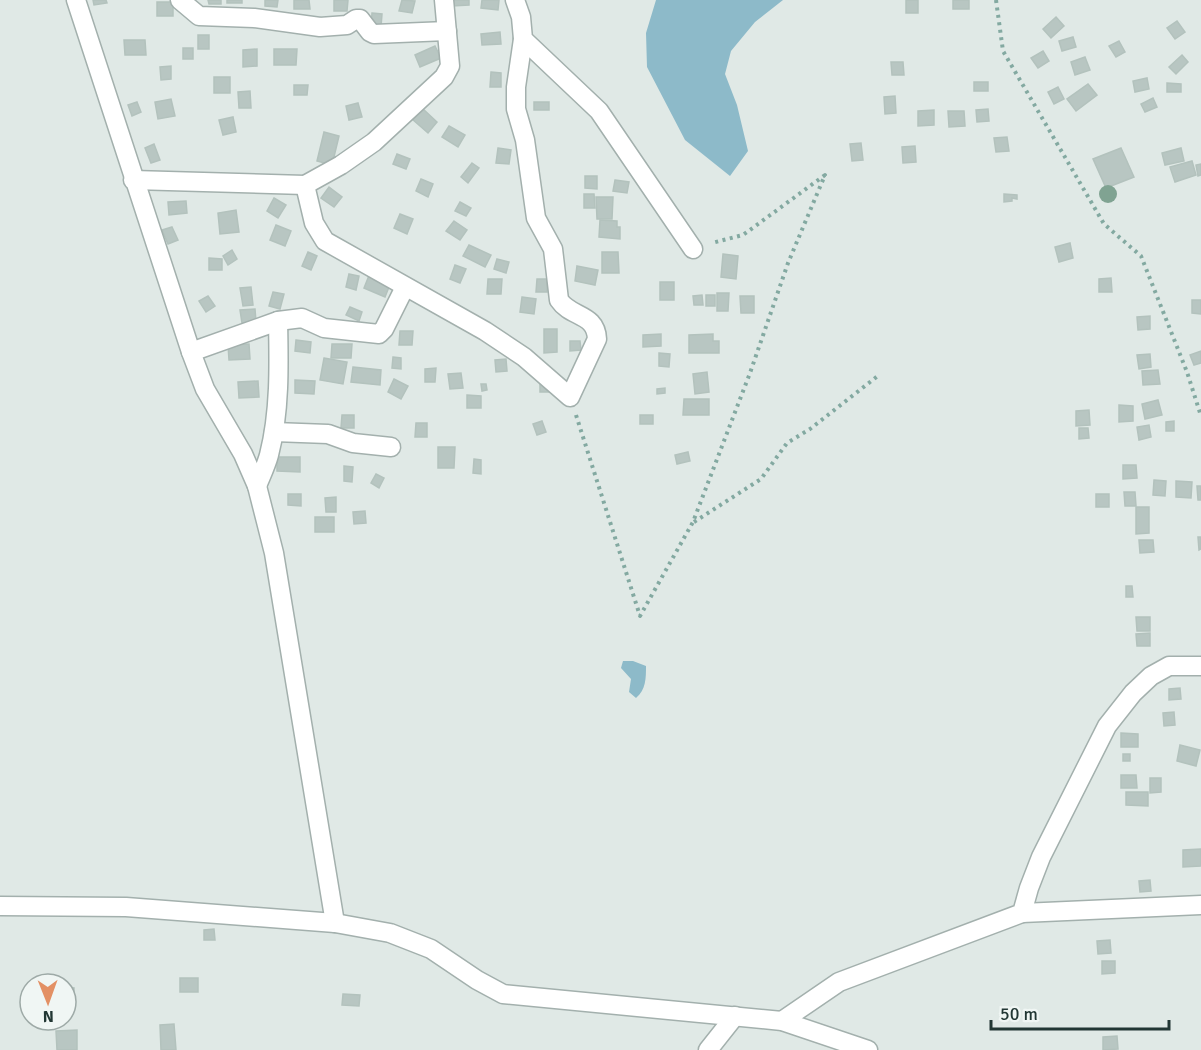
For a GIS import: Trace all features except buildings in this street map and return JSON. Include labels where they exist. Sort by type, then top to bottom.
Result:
[{"type":"street","points":[[76,0],[190,352],[205,389],[243,454],[257,486],[274,553],[335,923]]},
{"type":"street","points":[[180,0],[199,16],[254,18],[320,27],[347,25],[360,19],[374,34],[447,32]]},
{"type":"street","points":[[133,180],[304,185],[341,165],[374,142],[444,77],[450,66],[444,0]]},
{"type":"street","points":[[304,185],[314,224],[325,241],[485,331],[524,357],[570,397],[597,339],[596,330],[591,321],[563,307],[559,300],[553,249],[536,218],[525,140],[516,109],[516,87],[523,39],[521,17],[515,0]]},
{"type":"street","points":[[523,39],[599,111],[693,249]]},
{"type":"street","points":[[190,352],[278,321],[302,318],[324,328],[379,334],[384,329],[405,287]]},
{"type":"street","points":[[257,486],[268,458],[274,432],[279,368],[278,321]]},
{"type":"street","points":[[274,432],[328,434],[353,442],[391,447]]},
{"type":"street","points":[[1022,913],[1041,857],[1107,726],[1133,693],[1151,676],[1169,666],[1201,666]]},
{"type":"street","points":[[782,1021],[839,982],[1022,913],[1201,904]]},
{"type":"street","points":[[0,906],[126,907],[335,923],[390,933],[431,949],[477,980],[503,994],[782,1021],[867,1050]]},
{"type":"street","points":[[708,1050],[735,1016]]},
{"type":"path","points":[[996,0],[1003,51],[1104,224],[1141,256],[1187,372],[1201,416]]},
{"type":"path","points":[[570,397],[640,616],[693,522],[750,373],[788,263],[825,176],[743,235],[693,249]]},
{"type":"path","points":[[693,522],[761,479],[787,443],[810,429],[879,375]]},
{"type":"water","points":[[656,0],[783,0],[755,22],[731,51],[725,74],[737,105],[748,151],[730,176],[685,140],[647,67],[646,33]]},
{"type":"water","points":[[623,661],[633,661],[646,666],[644,688],[636,698],[629,692],[631,679],[621,668]]}]
